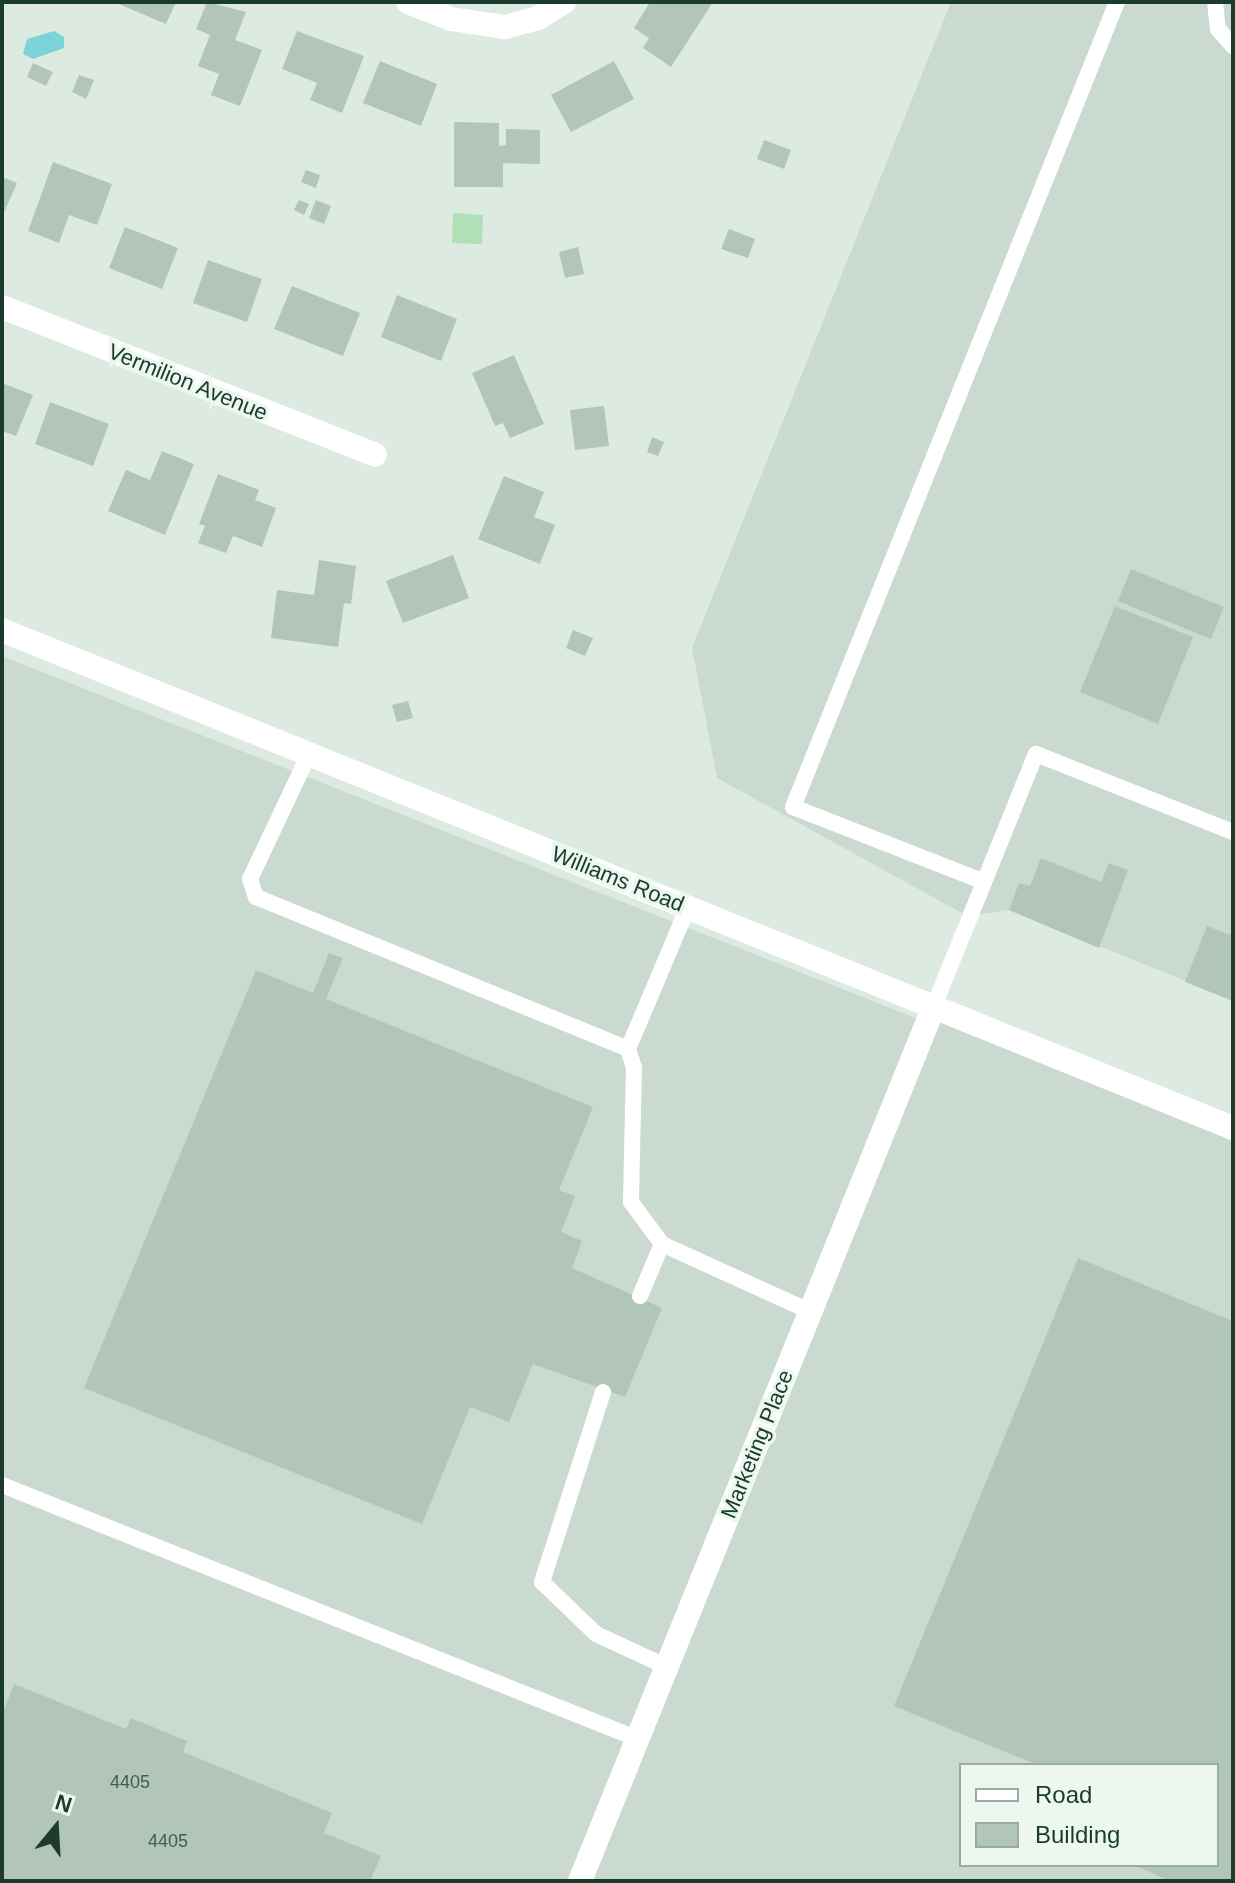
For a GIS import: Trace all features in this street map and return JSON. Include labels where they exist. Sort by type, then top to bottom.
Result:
[{"type":"street","points":[[408,2],[480,26],[522,23],[560,5]]},
{"type":"street","name":"Vermilion Avenue","points":[[2,307],[375,455]]},
{"type":"street","name":"Williams Road","points":[[2,630],[1233,1128]]},
{"type":"street","name":"Marketing Place","points":[[580,1881],[934,1006]]},
{"type":"lane","points":[[982,881],[793,807],[1117,2]]},
{"type":"lane","points":[[1215,2],[1218,29],[1233,46]]},
{"type":"lane","points":[[309,754],[250,879],[256,897],[628,1049]]},
{"type":"lane","points":[[934,1006],[982,881],[1036,754],[1233,832]]},
{"type":"lane","points":[[688,907],[628,1049],[634,1067],[631,1202],[662,1244],[811,1312]]},
{"type":"lane","points":[[640,1296],[662,1244]]},
{"type":"lane","points":[[603,1392],[542,1582],[596,1634],[667,1667]]},
{"type":"lane","points":[[2,1485],[638,1739]]},
{"type":"shaded area","points":[[951,2],[1233,2],[1233,1000],[1009,910],[967,916],[717,778],[692,648]]},
{"type":"shaded area","points":[[2,656],[923,1021],[934,1006],[1233,1125],[1233,1881],[2,1881]]},
{"type":"green space","points":[[453,213],[483,215],[482,244],[452,243]]},
{"type":"water","points":[[54,31],[64,37],[64,48],[33,59],[23,54],[27,39]]},
{"type":"building","points":[[114,2],[176,2],[166,24]]},
{"type":"building","points":[[207,2],[246,12],[235,40],[262,50],[240,106],[211,95],[219,74],[198,66],[210,35],[196,29]]},
{"type":"building","points":[[650,2],[713,2],[671,67],[643,48],[649,38],[634,28]]},
{"type":"building","points":[[297,31],[364,56],[342,113],[310,100],[317,83],[282,69]]},
{"type":"building","points":[[380,61],[437,84],[421,126],[363,103]]},
{"type":"building","points":[[614,61],[634,99],[571,132],[551,95]]},
{"type":"building","points":[[33,63],[53,72],[46,86],[27,77]]},
{"type":"building","points":[[79,75],[94,80],[86,99],[72,92]]},
{"type":"building","points":[[454,122],[499,123],[499,146],[506,145],[506,129],[540,130],[540,164],[503,163],[503,187],[454,187]]},
{"type":"building","points":[[764,140],[791,150],[784,169],[757,159]]},
{"type":"building","points":[[53,162],[112,184],[97,225],[69,215],[59,243],[28,231]]},
{"type":"building","points":[[306,170],[320,175],[316,188],[301,182]]},
{"type":"building","points":[[2,177],[17,183],[2,217]]},
{"type":"building","points":[[299,200],[309,204],[304,215],[294,210]]},
{"type":"building","points":[[316,200],[331,206],[324,224],[309,218]]},
{"type":"building","points":[[125,227],[178,248],[162,289],[109,268]]},
{"type":"building","points":[[729,229],[755,239],[748,258],[721,249]]},
{"type":"building","points":[[578,247],[584,274],[565,278],[559,252]]},
{"type":"building","points":[[208,260],[262,279],[247,322],[193,303]]},
{"type":"building","points":[[292,286],[360,313],[343,356],[274,329]]},
{"type":"building","points":[[397,295],[457,319],[441,361],[381,337]]},
{"type":"building","points":[[514,355],[544,424],[510,438],[503,423],[495,426],[472,373]]},
{"type":"building","points":[[2,383],[33,395],[16,436],[2,431]]},
{"type":"building","points":[[50,402],[109,424],[93,466],[35,444]]},
{"type":"building","points":[[604,406],[609,446],[575,450],[570,410]]},
{"type":"building","points":[[652,437],[664,442],[658,456],[647,452]]},
{"type":"building","points":[[162,451],[194,464],[165,535],[108,511],[126,470],[150,480]]},
{"type":"building","points":[[218,474],[259,490],[255,500],[276,508],[262,547],[233,536],[226,553],[198,543],[205,526],[199,524]]},
{"type":"building","points":[[504,476],[544,492],[534,517],[555,525],[540,564],[478,539]]},
{"type":"building","points":[[453,555],[469,598],[403,623],[386,581]]},
{"type":"building","points":[[319,560],[356,566],[351,604],[344,603],[338,647],[271,638],[277,590],[314,595]]},
{"type":"building","points":[[1131,569],[1224,607],[1211,639],[1118,601]]},
{"type":"building","points":[[1115,606],[1193,637],[1158,724],[1080,692]]},
{"type":"building","points":[[573,630],[593,638],[585,656],[566,648]]},
{"type":"building","points":[[408,701],[413,718],[397,722],[392,705]]},
{"type":"building","points":[[1041,858],[1101,882],[1109,863],[1128,870],[1099,948],[1009,910],[1019,883],[1030,886]]},
{"type":"building","points":[[1207,926],[1233,936],[1233,1001],[1185,982]]},
{"type":"building","points":[[329,953],[343,958],[326,999],[593,1107],[559,1190],[575,1196],[561,1232],[582,1241],[572,1268],[662,1308],[625,1397],[533,1364],[509,1422],[470,1407],[422,1524],[84,1388],[256,970],[313,993]]},
{"type":"building","points":[[1078,1258],[1233,1321],[1233,1881],[1169,1881],[1138,1867],[1219,1867],[1219,1763],[1032,1763],[894,1706]]},
{"type":"building","points":[[14,1684],[126,1729],[131,1718],[187,1741],[183,1752],[332,1813],[324,1833],[381,1856],[370,1881],[2,1879],[2,1715]]}]
